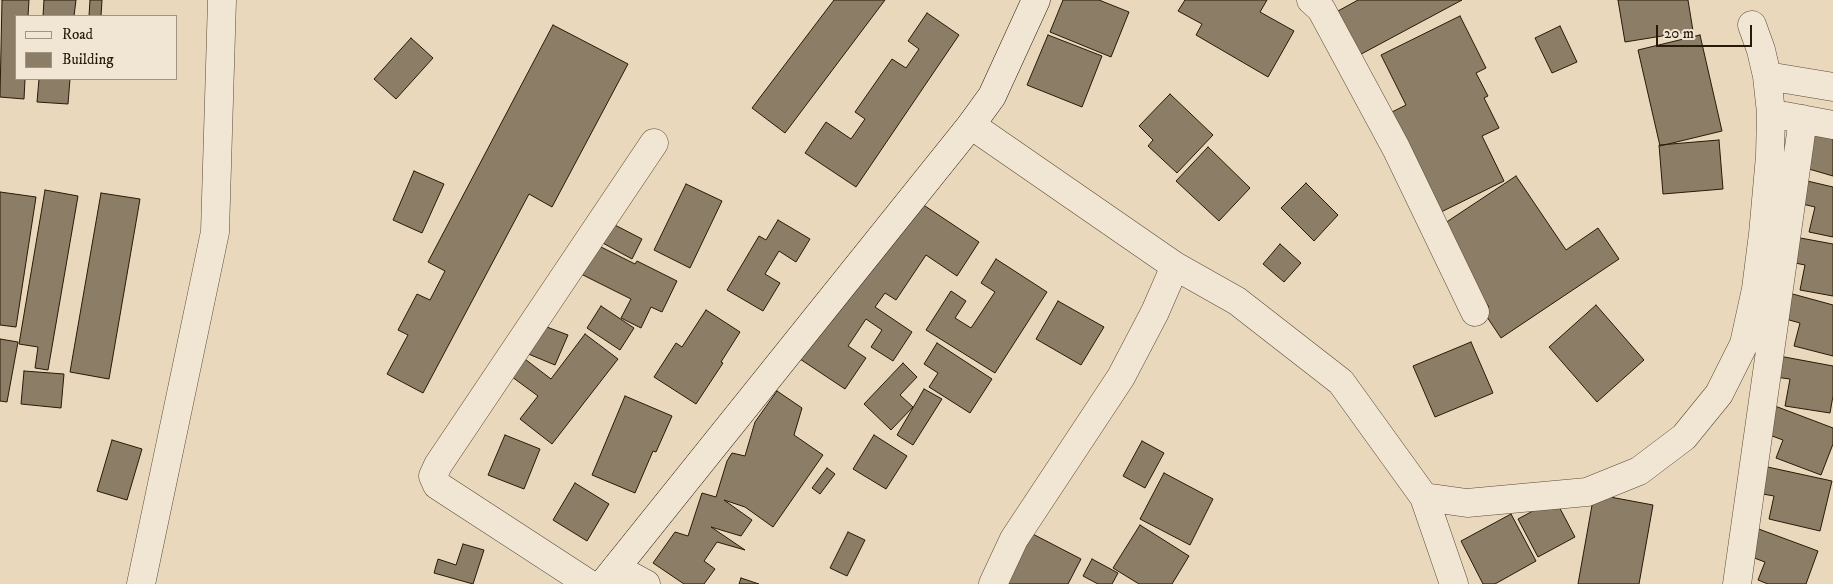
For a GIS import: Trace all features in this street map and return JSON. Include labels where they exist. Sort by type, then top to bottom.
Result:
[{"type":"street","points":[[141,584],[215,232],[222,0]]},
{"type":"street","points":[[646,584],[610,576],[971,125],[992,96],[1036,0]]},
{"type":"street","points":[[1311,0],[1321,9],[1396,148],[1475,312]]},
{"type":"street","points":[[1424,497],[1467,503],[1587,492],[1639,470],[1684,437],[1719,394],[1744,344],[1756,289],[1770,156],[1772,113],[1767,76],[1761,50],[1752,25]]},
{"type":"street","points":[[1767,76],[1833,88]]},
{"type":"street","points":[[1772,113],[1833,125]]},
{"type":"street","points":[[1737,584],[1803,119]]},
{"type":"street","points":[[971,125],[1175,266],[1237,301],[1341,382],[1424,497],[1454,584]]},
{"type":"street","points":[[589,584],[437,485],[433,476],[654,143]]},
{"type":"street","points":[[993,584],[1014,539],[1121,377],[1155,312],[1175,266]]},
{"type":"building","points":[[2,0],[29,0],[28,15],[15,15],[15,80],[25,80],[24,99],[0,97]]},
{"type":"building","points":[[44,0],[76,0],[74,15],[43,15]]},
{"type":"building","points":[[90,0],[102,0],[101,15],[89,15]]},
{"type":"building","points":[[834,0],[885,0],[785,133],[752,108]]},
{"type":"building","points":[[1063,0],[1099,0],[1129,12],[1111,57],[1050,32]]},
{"type":"building","points":[[1185,0],[1267,0],[1260,12],[1294,31],[1268,77],[1196,35],[1202,24],[1178,11]]},
{"type":"building","points":[[1358,0],[1462,0],[1352,59],[1329,16]]},
{"type":"building","points":[[1618,0],[1688,0],[1693,31],[1625,42]]},
{"type":"building","points":[[927,13],[959,35],[856,187],[805,153],[826,122],[851,139],[865,119],[855,112],[892,59],[906,68],[919,49],[908,41]]},
{"type":"building","points":[[1460,16],[1486,68],[1476,73],[1488,96],[1484,98],[1499,128],[1482,136],[1504,181],[1435,215],[1388,114],[1406,105],[1381,55]]},
{"type":"building","points":[[553,25],[628,64],[552,207],[529,194],[423,393],[387,374],[408,335],[398,330],[417,294],[430,300],[445,271],[428,262]]},
{"type":"building","points":[[1560,26],[1577,62],[1552,73],[1535,38]]},
{"type":"building","points":[[1048,35],[1102,56],[1082,107],[1027,85]]},
{"type":"building","points":[[1700,35],[1722,131],[1660,146],[1638,50]]},
{"type":"building","points":[[411,38],[433,58],[396,99],[374,79]]},
{"type":"building","points":[[39,80],[70,80],[68,104],[37,102]]},
{"type":"building","points":[[1170,94],[1213,135],[1177,173],[1148,146],[1153,140],[1139,126]]},
{"type":"building","points":[[1814,124],[1833,130],[1833,176],[1802,167]]},
{"type":"building","points":[[1719,140],[1723,189],[1663,194],[1659,145]]},
{"type":"building","points":[[1208,147],[1250,188],[1219,221],[1176,181]]},
{"type":"building","points":[[414,171],[444,184],[422,233],[393,220]]},
{"type":"building","points":[[1516,176],[1566,250],[1598,228],[1619,259],[1501,338],[1483,311],[1489,307],[1436,229]]},
{"type":"building","points":[[1803,180],[1833,187],[1833,237],[1809,232],[1815,207],[1798,203]]},
{"type":"building","points":[[1306,183],[1338,215],[1314,241],[1281,208]]},
{"type":"building","points":[[686,184],[722,201],[690,268],[654,250]]},
{"type":"building","points":[[45,190],[78,196],[48,370],[35,368],[38,347],[19,344]]},
{"type":"building","points":[[0,192],[36,197],[16,327],[0,325]]},
{"type":"building","points":[[101,193],[140,199],[109,379],[70,372]]},
{"type":"building","points":[[913,198],[979,242],[957,276],[926,255],[896,300],[885,293],[875,307],[912,332],[893,361],[871,347],[882,330],[866,319],[848,346],[866,358],[845,389],[800,359]]},
{"type":"building","points":[[778,220],[810,239],[796,262],[779,251],[765,274],[780,283],[763,311],[727,290],[759,236],[766,240]]},
{"type":"building","points":[[611,223],[642,239],[632,259],[601,242]]},
{"type":"building","points":[[1795,237],[1833,244],[1833,296],[1800,290],[1805,265],[1790,262]]},
{"type":"building","points":[[595,244],[635,264],[637,261],[677,281],[662,312],[651,307],[641,328],[621,318],[631,299],[581,274]]},
{"type":"building","points":[[1280,244],[1301,263],[1284,282],[1263,264]]},
{"type":"building","points":[[996,259],[1047,292],[995,373],[926,330],[951,291],[966,301],[955,318],[971,328],[995,292],[981,283]]},
{"type":"building","points":[[1789,293],[1833,305],[1833,356],[1794,346],[1800,323],[1782,318]]},
{"type":"building","points":[[1058,301],[1104,327],[1081,365],[1036,339]]},
{"type":"building","points":[[1596,305],[1644,360],[1597,402],[1549,347]]},
{"type":"building","points":[[601,306],[634,328],[620,350],[587,328]]},
{"type":"building","points":[[706,310],[740,332],[721,362],[723,363],[696,404],[654,377],[676,343],[682,347]]},
{"type":"building","points":[[539,324],[568,335],[555,365],[526,353]]},
{"type":"building","points":[[585,334],[618,359],[552,444],[520,419],[538,396],[508,374],[521,356],[551,379]]},
{"type":"building","points":[[0,339],[18,342],[7,402],[0,401]]},
{"type":"building","points":[[1471,342],[1493,393],[1435,417],[1413,366]]},
{"type":"building","points":[[937,343],[992,379],[970,413],[929,387],[938,373],[924,364]]},
{"type":"building","points":[[1779,356],[1833,366],[1833,396],[1830,413],[1785,406],[1790,379],[1775,377]]},
{"type":"building","points":[[903,363],[917,377],[900,395],[913,407],[891,430],[864,404]]},
{"type":"building","points":[[24,371],[64,374],[61,408],[21,404]]},
{"type":"building","points":[[924,389],[942,399],[913,445],[897,435]]},
{"type":"building","points":[[777,391],[802,408],[794,435],[823,455],[773,527],[745,507],[724,500],[752,520],[741,536],[711,527],[745,550],[717,542],[704,561],[715,569],[704,584],[684,584],[653,563],[675,532],[688,536],[702,493],[716,497],[727,461],[732,453],[745,456],[755,422]]},
{"type":"building","points":[[625,396],[672,416],[656,452],[653,451],[635,493],[592,475]]},
{"type":"building","points":[[1775,406],[1833,428],[1833,444],[1821,475],[1776,458],[1783,440],[1764,433]]},
{"type":"building","points":[[505,435],[540,449],[524,489],[488,475]]},
{"type":"building","points":[[874,435],[907,456],[886,489],[853,469]]},
{"type":"building","points":[[112,440],[142,449],[127,500],[97,491]]},
{"type":"building","points":[[1142,441],[1164,453],[1145,488],[1123,476]]},
{"type":"building","points":[[1763,466],[1832,481],[1820,531],[1769,519],[1774,496],[1757,493]]},
{"type":"building","points":[[827,468],[835,474],[820,494],[812,488]]},
{"type":"building","points":[[1164,473],[1213,499],[1190,545],[1140,519]]},
{"type":"building","points":[[575,483],[609,504],[587,541],[553,520]]},
{"type":"building","points":[[1594,494],[1653,505],[1639,584],[1578,584]]},
{"type":"building","points":[[1555,499],[1575,537],[1538,557],[1518,519]]},
{"type":"building","points":[[1511,514],[1536,561],[1495,584],[1483,584],[1461,541]]},
{"type":"building","points":[[1140,525],[1189,556],[1172,584],[1139,584],[1113,568]]},
{"type":"building","points":[[1756,528],[1818,551],[1806,584],[1768,584],[1758,580],[1765,562],[1746,555]]},
{"type":"building","points":[[1025,530],[1081,559],[1068,584],[998,584]]},
{"type":"building","points":[[848,532],[865,540],[847,576],[830,568]]},
{"type":"building","points":[[463,544],[484,550],[473,584],[434,573],[438,559],[456,565]]},
{"type":"building","points":[[1092,559],[1118,573],[1112,584],[1098,584],[1083,576]]},
{"type":"building","points":[[741,578],[759,584],[739,584]]}]
